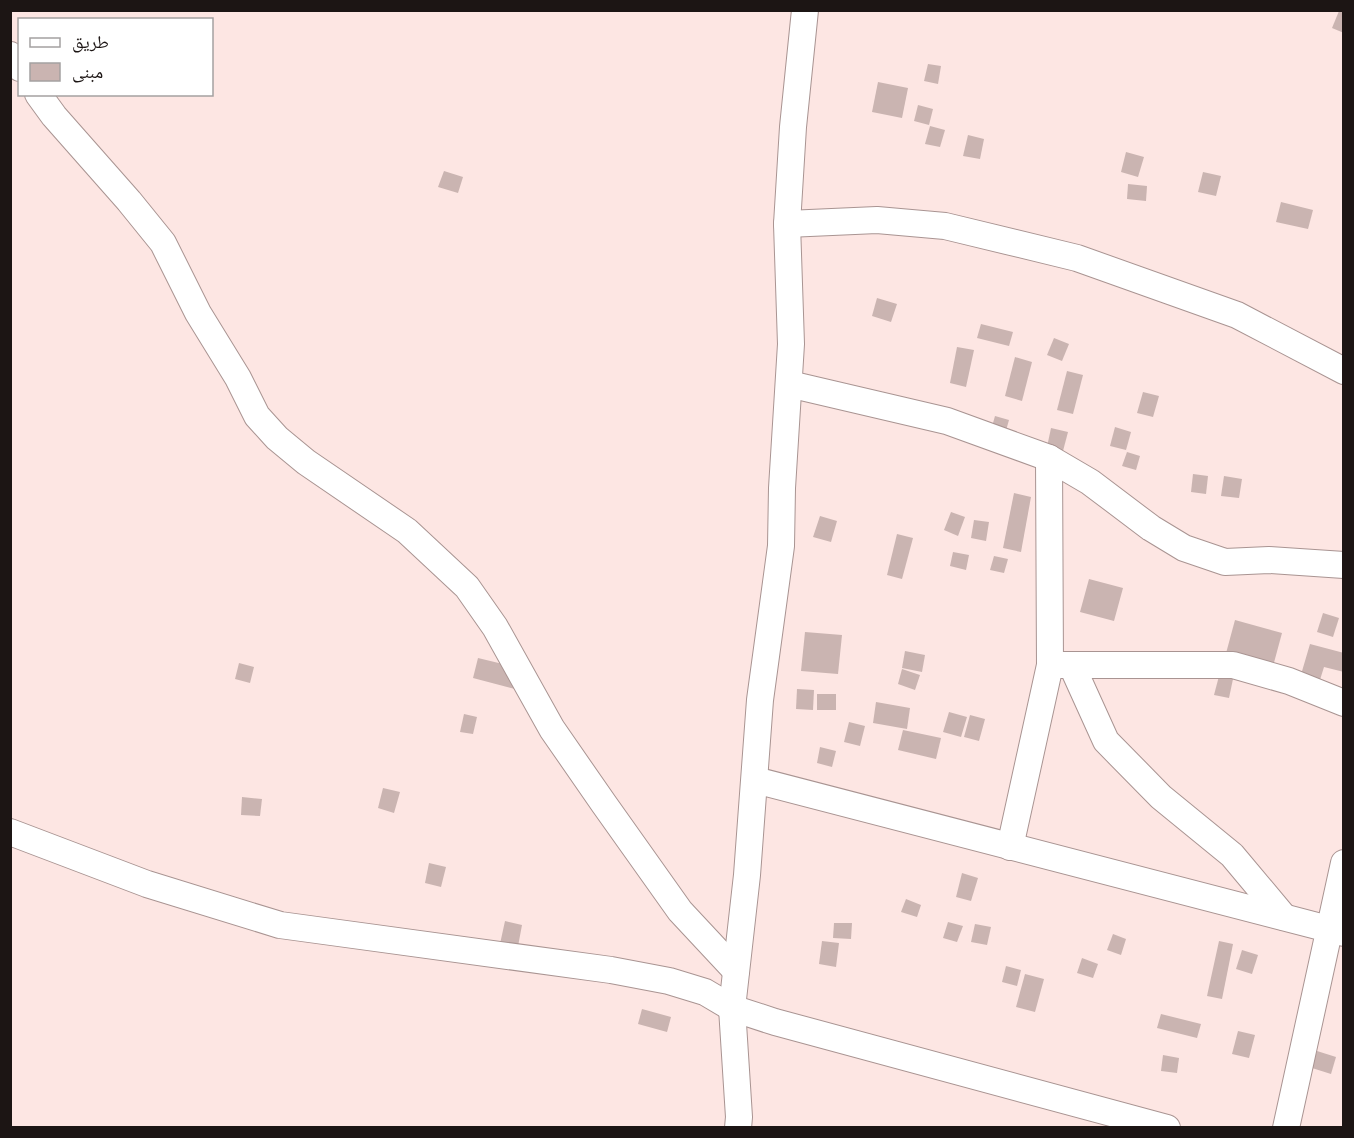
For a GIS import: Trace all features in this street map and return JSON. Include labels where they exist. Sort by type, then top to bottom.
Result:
[{"type":"street","points":[[738,1128],[732,1008],[755,780],[760,700],[781,546],[782,488],[791,344],[787,224],[793,127],[805,10]]},
{"type":"street","points":[[39,96],[163,243],[198,314],[238,378],[257,416],[277,438],[306,462],[407,531],[467,587],[495,627],[552,729],[604,804],[680,911],[736,971]]},
{"type":"street","points":[[787,224],[878,220],[945,226],[1077,258],[1237,315],[1344,371]]},
{"type":"street","points":[[789,384],[947,421],[1049,458],[1090,482],[1151,528],[1184,548],[1225,561],[1269,560],[1344,565]]},
{"type":"street","points":[[1010,847],[1061,665],[1049,458]]},
{"type":"street","points":[[1061,665],[1177,663],[1233,665],[1290,681],[1344,703]]},
{"type":"street","points":[[1061,665],[1106,741],[1161,797],[1232,855],[1284,917]]},
{"type":"street","points":[[755,780],[1336,931]]},
{"type":"street","points":[[10,832],[147,884],[280,925],[611,970],[669,981],[705,992],[732,1008],[775,1022],[1167,1128]]},
{"type":"street","points":[[1286,1128],[1336,931],[1344,863]]},
{"type":"building","points":[[1339,11],[1344,13],[1344,33],[1332,28]]},
{"type":"building","points":[[928,64],[941,66],[938,84],[924,81]]},
{"type":"building","points":[[878,82],[908,88],[902,118],[872,112]]},
{"type":"building","points":[[918,105],[933,109],[929,125],[914,121]]},
{"type":"building","points":[[930,126],[945,130],[940,147],[925,144]]},
{"type":"building","points":[[968,135],[984,139],[980,159],[963,156]]},
{"type":"building","points":[[1126,152],[1144,157],[1138,177],[1121,172]]},
{"type":"building","points":[[444,171],[463,177],[458,193],[438,187]]},
{"type":"building","points":[[1203,172],[1221,176],[1216,196],[1198,192]]},
{"type":"building","points":[[1128,184],[1147,186],[1146,201],[1127,199]]},
{"type":"building","points":[[1281,202],[1313,210],[1308,229],[1276,222]]},
{"type":"building","points":[[877,298],[897,304],[891,322],[872,316]]},
{"type":"building","points":[[981,324],[1013,332],[1009,346],[977,338]]},
{"type":"building","points":[[1054,338],[1069,344],[1062,361],[1047,355]]},
{"type":"building","points":[[957,347],[974,350],[966,387],[950,383]]},
{"type":"building","points":[[1015,357],[1032,362],[1022,401],[1005,396]]},
{"type":"building","points":[[1067,371],[1083,375],[1073,414],[1057,410]]},
{"type":"building","points":[[1143,392],[1159,396],[1153,417],[1137,413]]},
{"type":"building","points":[[995,416],[1009,420],[1005,434],[991,430]]},
{"type":"building","points":[[1115,427],[1131,432],[1126,450],[1110,446]]},
{"type":"building","points":[[1051,428],[1068,432],[1063,451],[1047,447]]},
{"type":"building","points":[[1127,452],[1140,456],[1136,470],[1122,466]]},
{"type":"building","points":[[1193,474],[1208,476],[1206,494],[1191,492]]},
{"type":"building","points":[[1224,476],[1242,479],[1239,498],[1221,496]]},
{"type":"building","points":[[1014,493],[1031,497],[1021,552],[1003,548]]},
{"type":"building","points":[[951,512],[965,517],[958,536],[944,530]]},
{"type":"building","points":[[820,516],[837,521],[831,542],[813,537]]},
{"type":"building","points":[[974,520],[989,522],[986,541],[971,538]]},
{"type":"building","points":[[897,534],[913,538],[902,579],[887,575]]},
{"type":"building","points":[[953,552],[969,555],[966,570],[950,566]]},
{"type":"building","points":[[994,556],[1008,559],[1004,573],[990,570]]},
{"type":"building","points":[[1089,579],[1123,588],[1114,621],[1080,612]]},
{"type":"building","points":[[1323,613],[1339,618],[1333,637],[1317,632]]},
{"type":"building","points":[[1235,620],[1282,633],[1272,670],[1225,657]]},
{"type":"building","points":[[805,632],[842,635],[838,674],[801,671]]},
{"type":"building","points":[[1310,644],[1344,653],[1344,672],[1324,667],[1319,683],[1300,678]]},
{"type":"building","points":[[905,651],[925,655],[922,672],[902,668]]},
{"type":"building","points":[[478,658],[524,669],[519,690],[473,678]]},
{"type":"building","points":[[239,663],[254,667],[250,683],[235,679]]},
{"type":"building","points":[[902,669],[920,675],[915,690],[898,684]]},
{"type":"building","points":[[1219,676],[1233,679],[1229,698],[1214,695]]},
{"type":"building","points":[[797,689],[814,690],[813,710],[796,709]]},
{"type":"building","points":[[817,694],[836,694],[836,710],[817,710]]},
{"type":"building","points":[[876,702],[910,708],[907,729],[873,723]]},
{"type":"building","points":[[949,712],[967,717],[961,737],[943,732]]},
{"type":"building","points":[[464,714],[477,717],[473,734],[460,732]]},
{"type":"building","points":[[970,715],[985,719],[979,741],[964,737]]},
{"type":"building","points":[[849,722],[865,726],[860,746],[844,742]]},
{"type":"building","points":[[903,730],[941,738],[936,759],[898,750]]},
{"type":"building","points":[[820,747],[836,751],[832,767],[817,763]]},
{"type":"building","points":[[383,788],[400,792],[394,813],[378,808]]},
{"type":"building","points":[[242,797],[262,799],[260,816],[241,815]]},
{"type":"building","points":[[429,863],[446,867],[441,887],[425,883]]},
{"type":"building","points":[[962,873],[978,878],[971,901],[956,897]]},
{"type":"building","points":[[906,899],[921,905],[917,917],[901,912]]},
{"type":"building","points":[[505,921],[522,925],[516,957],[498,953]]},
{"type":"building","points":[[948,922],[963,926],[957,942],[943,938]]},
{"type":"building","points":[[834,923],[852,923],[851,939],[833,938]]},
{"type":"building","points":[[975,924],[991,927],[987,945],[971,942]]},
{"type":"building","points":[[1113,934],[1126,939],[1121,955],[1107,950]]},
{"type":"building","points":[[822,941],[839,943],[836,967],[819,964]]},
{"type":"building","points":[[1219,941],[1233,944],[1222,999],[1207,996]]},
{"type":"building","points":[[1242,950],[1258,955],[1252,974],[1236,969]]},
{"type":"building","points":[[1082,958],[1098,964],[1093,978],[1077,973]]},
{"type":"building","points":[[1006,966],[1021,970],[1017,986],[1002,982]]},
{"type":"building","points":[[1025,974],[1044,979],[1035,1012],[1016,1007]]},
{"type":"building","points":[[642,1009],[671,1017],[667,1032],[638,1024]]},
{"type":"building","points":[[1161,1014],[1201,1024],[1197,1038],[1157,1028]]},
{"type":"building","points":[[1238,1031],[1255,1035],[1249,1058],[1232,1054]]},
{"type":"building","points":[[1317,1051],[1336,1057],[1331,1074],[1312,1068]]},
{"type":"building","points":[[1163,1055],[1179,1058],[1177,1073],[1161,1071]]}]
